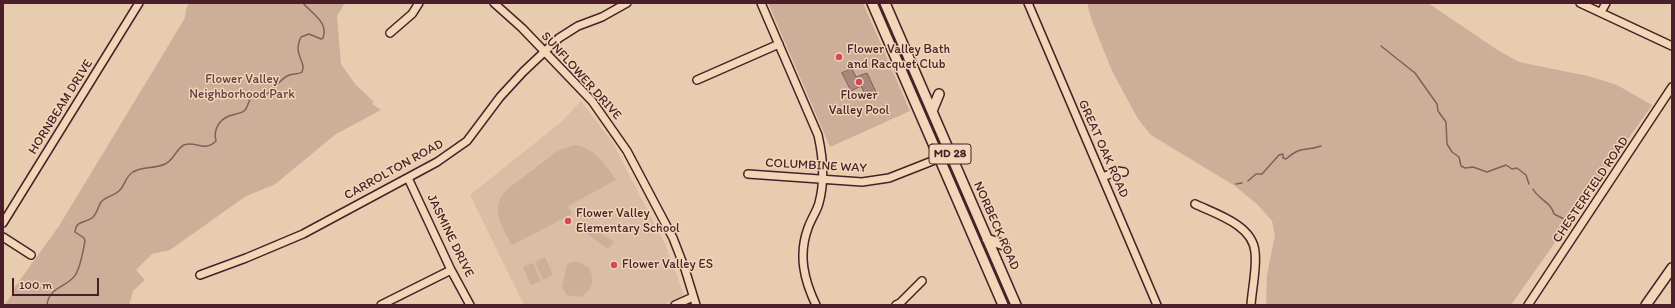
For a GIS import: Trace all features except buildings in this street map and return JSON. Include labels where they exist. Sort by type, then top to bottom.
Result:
[{"type":"main road","name":"NORBECK ROAD","points":[[872,3],[1003,305]]},
{"type":"main road","name":"NORBECK ROAD","points":[[885,3],[1016,305]]},
{"type":"main road","points":[[932,111],[939,94]]},
{"type":"main road","points":[[987,239],[1004,245]]},
{"type":"main road","points":[[1646,305],[1669,278],[1672,268]]},
{"type":"street","name":"HORNBEAM DRIVE","points":[[3,223],[139,3]]},
{"type":"street","points":[[390,33],[412,14],[419,3]]},
{"type":"street","name":"SUNFLOWER DRIVE","points":[[494,3],[546,52],[592,101],[627,151],[674,238],[696,305]]},
{"type":"street","name":"CARROLTON ROAD","points":[[200,275],[246,258],[303,234],[437,162],[467,141],[500,97],[523,72],[568,32],[578,26],[602,17],[627,3]]},
{"type":"street","points":[[761,3],[818,136],[822,157],[822,180],[819,203],[808,228],[805,241],[803,268],[805,280],[816,305]]},
{"type":"street","name":"GREAT OAK ROAD","points":[[1028,3],[1157,305]]},
{"type":"street","points":[[1580,3],[1672,46]]},
{"type":"street","points":[[1601,12],[1606,3]]},
{"type":"street","points":[[697,80],[778,44]]},
{"type":"street","name":"CHESTERFIELD ROAD","points":[[1528,305],[1672,87]]},
{"type":"street","name":"COLUMBINE WAY","points":[[748,174],[862,182],[889,178],[939,160],[950,154]]},
{"type":"street","points":[[1103,177],[1117,171],[1124,172]]},
{"type":"street","name":"JASMINE DRIVE","points":[[408,178],[451,270],[470,305]]},
{"type":"street","points":[[1195,204],[1237,225],[1248,234],[1253,243],[1256,252],[1251,305]]},
{"type":"street","points":[[3,237],[31,255]]},
{"type":"street","points":[[381,305],[451,270]]},
{"type":"street","points":[[896,305],[900,303],[922,281]]},
{"type":"street","points":[[675,305],[693,297]]},
{"type":"shaded area","name":"Flower Valley Pool","points":[[852,69],[856,77],[867,73],[876,92],[866,96],[861,86],[851,91],[842,73]]},
{"type":"shaded area","name":"Flower Valley Elementary School","points":[[581,101],[613,143],[666,246],[684,295],[663,305],[524,305],[470,195],[560,123]]},
{"type":"green space","name":"Flower Valley Neighborhood Park","points":[[189,3],[345,3],[337,16],[341,64],[355,84],[374,102],[372,104],[381,110],[336,134],[274,185],[246,196],[170,250],[152,254],[136,270],[145,280],[133,291],[129,305],[4,305],[14,292],[12,291],[59,226],[185,18],[186,9]]},
{"type":"green space","name":"Flower Valley Bath and Racquet Club","points":[[768,3],[863,3],[910,111],[830,147]]},
{"type":"green space","points":[[1087,3],[1428,3],[1496,49],[1519,62],[1588,76],[1617,85],[1652,105],[1511,305],[1266,305],[1267,275],[1275,235],[1272,221],[1258,205],[1235,186],[1151,135],[1138,119],[1112,71],[1092,21]]},
{"type":"green space","points":[[576,145],[589,150],[599,158],[616,180],[568,206],[572,214],[512,245],[501,225],[498,212],[498,205],[505,191],[555,153],[562,149]]},
{"type":"green space","points":[[587,224],[614,242],[608,249],[583,231]]},
{"type":"green space","points":[[545,257],[553,275],[543,280],[535,262]]},
{"type":"green space","points":[[578,262],[588,267],[592,276],[592,284],[590,288],[580,297],[567,295],[562,287],[567,264]]},
{"type":"green space","points":[[533,263],[541,281],[531,285],[523,267]]},
{"type":"waterway","points":[[47,305],[51,294],[69,282],[76,274],[79,267],[85,241],[84,238],[75,232],[77,225],[92,218],[101,202],[105,198],[119,191],[130,174],[137,170],[157,167],[165,164],[171,160],[184,145],[192,144],[207,146],[212,144],[216,141],[216,129],[222,120],[244,111],[251,97],[262,97],[282,79],[302,72],[303,65],[298,49],[301,37],[309,34],[321,39],[323,38],[324,32],[324,27],[318,18],[303,3]]},
{"type":"waterway","points":[[1381,46],[1415,73],[1437,104],[1438,111],[1446,122],[1447,144],[1452,152],[1459,157],[1461,166],[1465,168],[1473,167],[1487,172],[1506,165],[1512,169],[1517,168],[1526,175],[1529,184]]},
{"type":"waterway","points":[[1248,181],[1256,174],[1262,174],[1279,155],[1283,154],[1283,158],[1286,159],[1300,150],[1321,146]]},
{"type":"waterway","points":[[1236,184],[1242,183]]},
{"type":"waterway","points":[[1533,189],[1538,196],[1551,207],[1554,214],[1566,220],[1570,228]]},
{"type":"place","name":"Flower Valley Bath and Racquet Club","points":[[839,57]]},
{"type":"place","name":"Flower Valley Pool","points":[[859,82]]},
{"type":"place","name":"Flower Valley Elementary School","points":[[568,221]]},
{"type":"place","name":"Flower Valley ES","points":[[614,265]]}]
